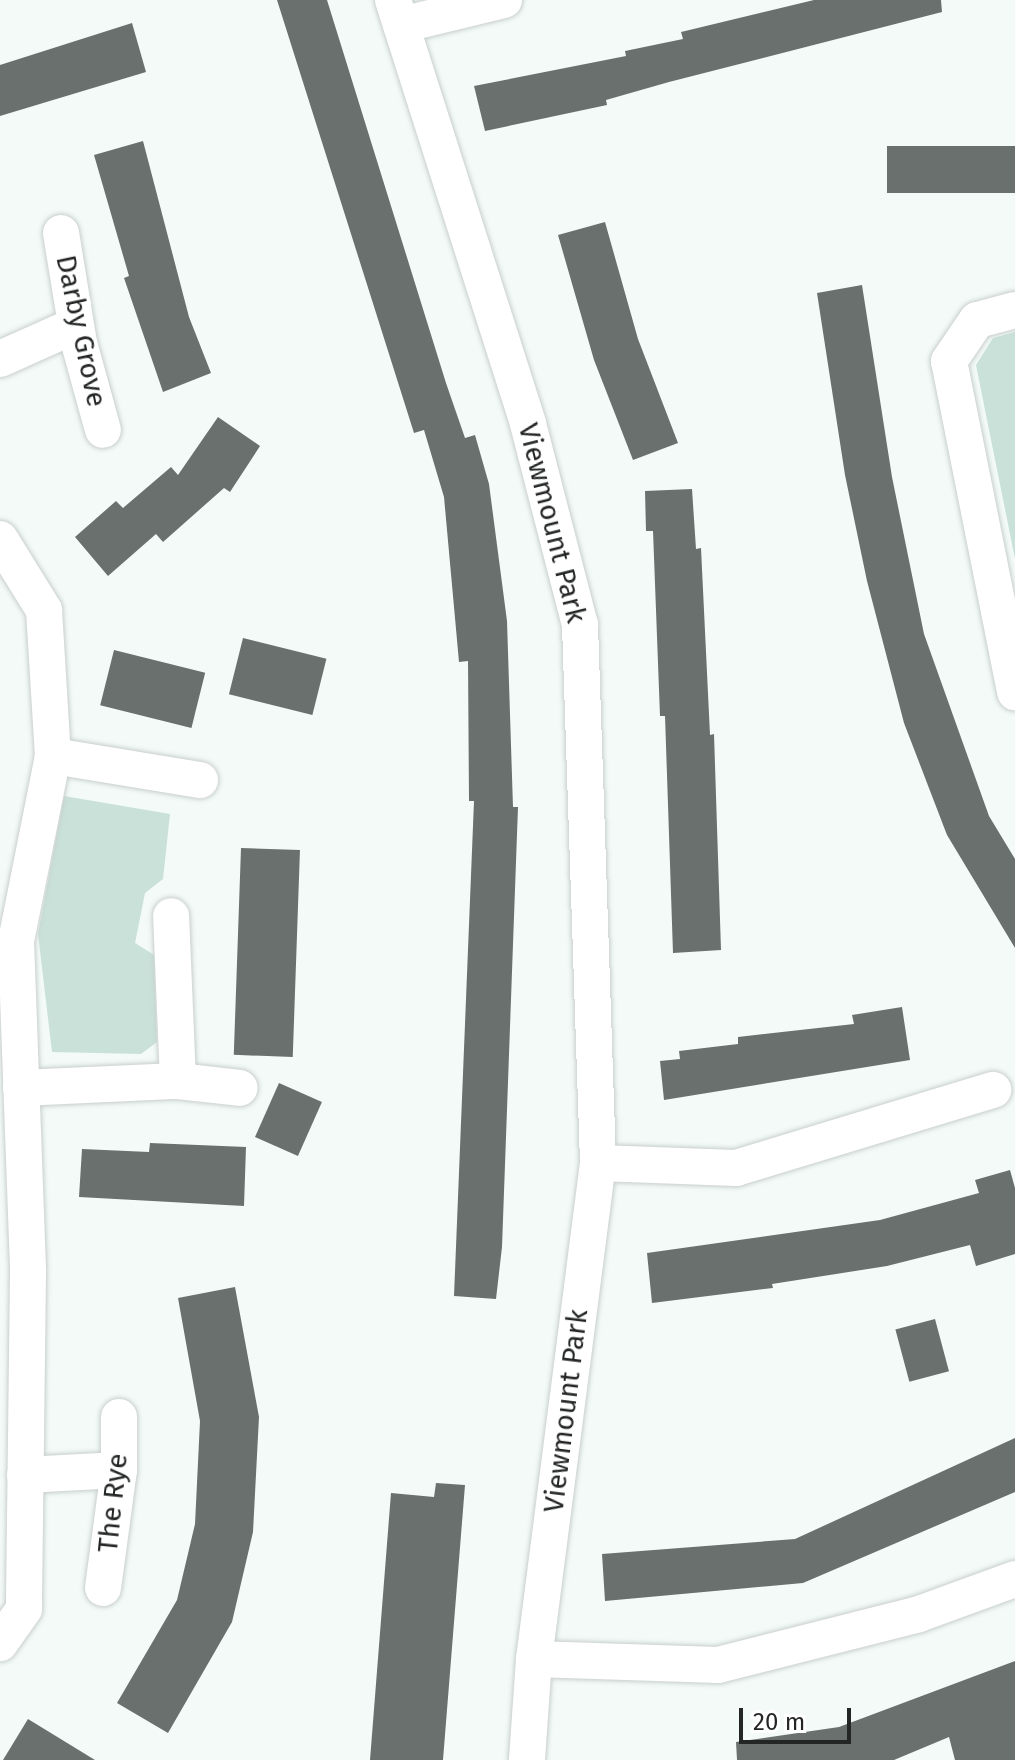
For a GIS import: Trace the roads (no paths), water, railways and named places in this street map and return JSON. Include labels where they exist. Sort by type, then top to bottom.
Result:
[{"type":"street","points":[[397,12],[504,0]]},
{"type":"street","name":"Viewmount Park","points":[[397,12],[528,424],[580,625],[598,1163],[534,1659],[527,1760]]},
{"type":"street","name":"Darby Grove","points":[[61,233],[76,325],[103,430]]},
{"type":"street","points":[[1015,310],[977,320],[949,361],[1015,692]]},
{"type":"street","points":[[0,359],[76,325]]},
{"type":"street","points":[[0,1643],[24,1609],[25,1475],[13,1210],[21,1088],[16,941],[53,756],[44,610],[6,557]]},
{"type":"street","points":[[53,756],[200,780]]},
{"type":"street","points":[[171,916],[178,1081]]},
{"type":"street","points":[[21,1088],[178,1081],[240,1088]]},
{"type":"street","points":[[598,1163],[736,1168],[993,1090]]},
{"type":"street","name":"The Rye","points":[[103,1588],[119,1470],[119,1417]]},
{"type":"street","points":[[25,1475],[119,1470]]},
{"type":"street","points":[[534,1659],[718,1665],[919,1614],[1015,1579]]}]
